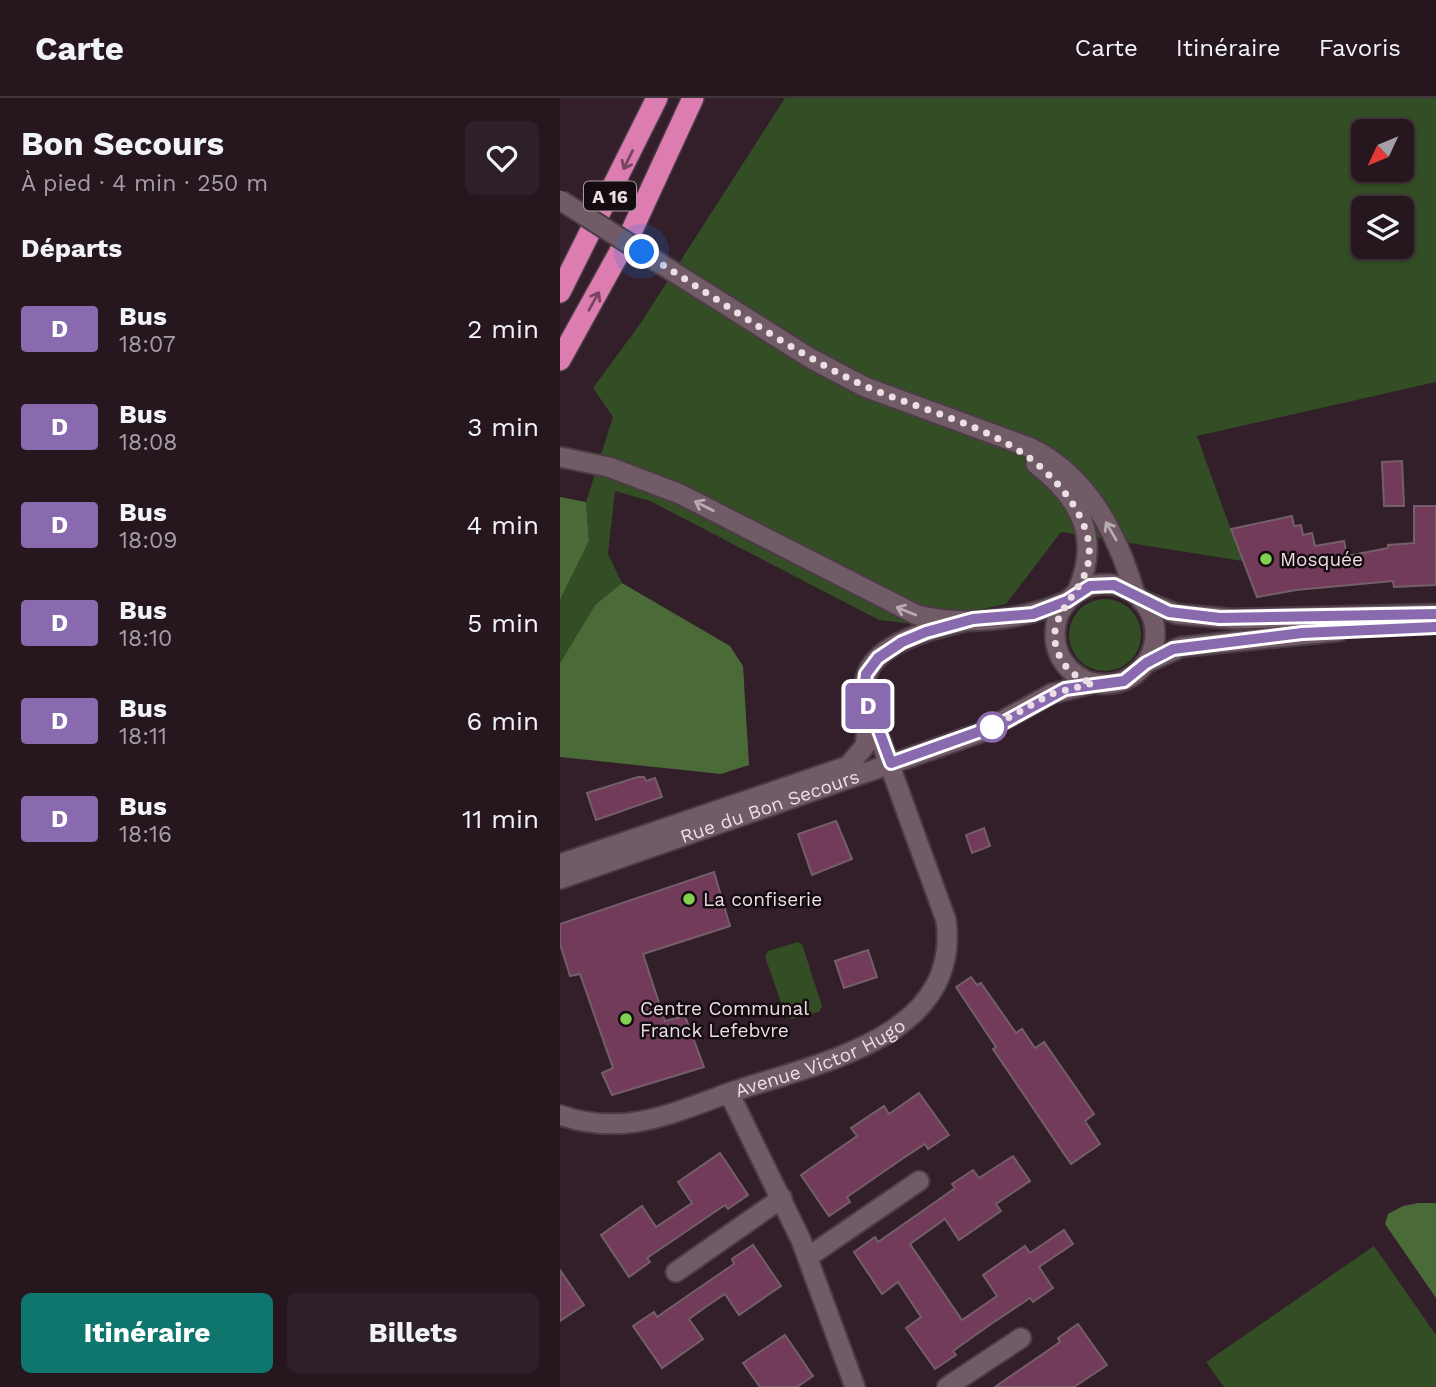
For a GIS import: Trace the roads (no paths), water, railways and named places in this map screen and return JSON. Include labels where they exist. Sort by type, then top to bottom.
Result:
[{"type":"highway","name":"A 16","points":[[560,292],[657,98]]},
{"type":"highway","name":"A 16","points":[[560,360],[633,228],[693,98]]},
{"type":"street","points":[[560,200],[829,369],[883,395],[1040,452],[1082,489],[1118,542],[1138,597],[1150,613],[1155,628],[1153,649],[1146,663]]},
{"type":"street","points":[[978,430],[1033,461],[1067,494],[1081,520],[1089,550],[1088,564],[1055,627],[1057,650],[1073,673],[1094,683],[1124,681],[1146,663],[1173,649],[1252,637],[1436,627]]},
{"type":"street","points":[[560,457],[592,463],[680,494],[902,609],[933,619],[1033,614],[1094,585],[1109,584],[1177,614],[1248,620],[1436,614]]},
{"type":"street","name":"Rue du Bon Secours","points":[[560,864],[848,766],[865,746],[869,730],[864,680],[884,653],[917,635],[973,619]]},
{"type":"street","name":"Rue du Bon Secours","points":[[560,879],[1003,723],[1065,689],[1094,683]]},
{"type":"street","name":"Avenue Victor Hugo","points":[[848,1384],[808,1257],[782,1198],[729,1093],[853,1052],[883,1038],[915,1013],[935,984],[946,943],[946,920],[868,705]]},
{"type":"street","points":[[560,1115],[588,1123],[625,1125],[653,1119],[729,1093]]},
{"type":"street","points":[[808,1257],[919,1181]]},
{"type":"street","points":[[677,1272],[782,1198]]},
{"type":"street","points":[[947,1387],[1021,1338]]},
{"type":"place","name":"Mosquée","points":[[1266,559]]},
{"type":"place","name":"La confiserie","points":[[689,899]]},
{"type":"place","name":"Centre Communal Franck Lefebvre","points":[[626,1019]]}]
